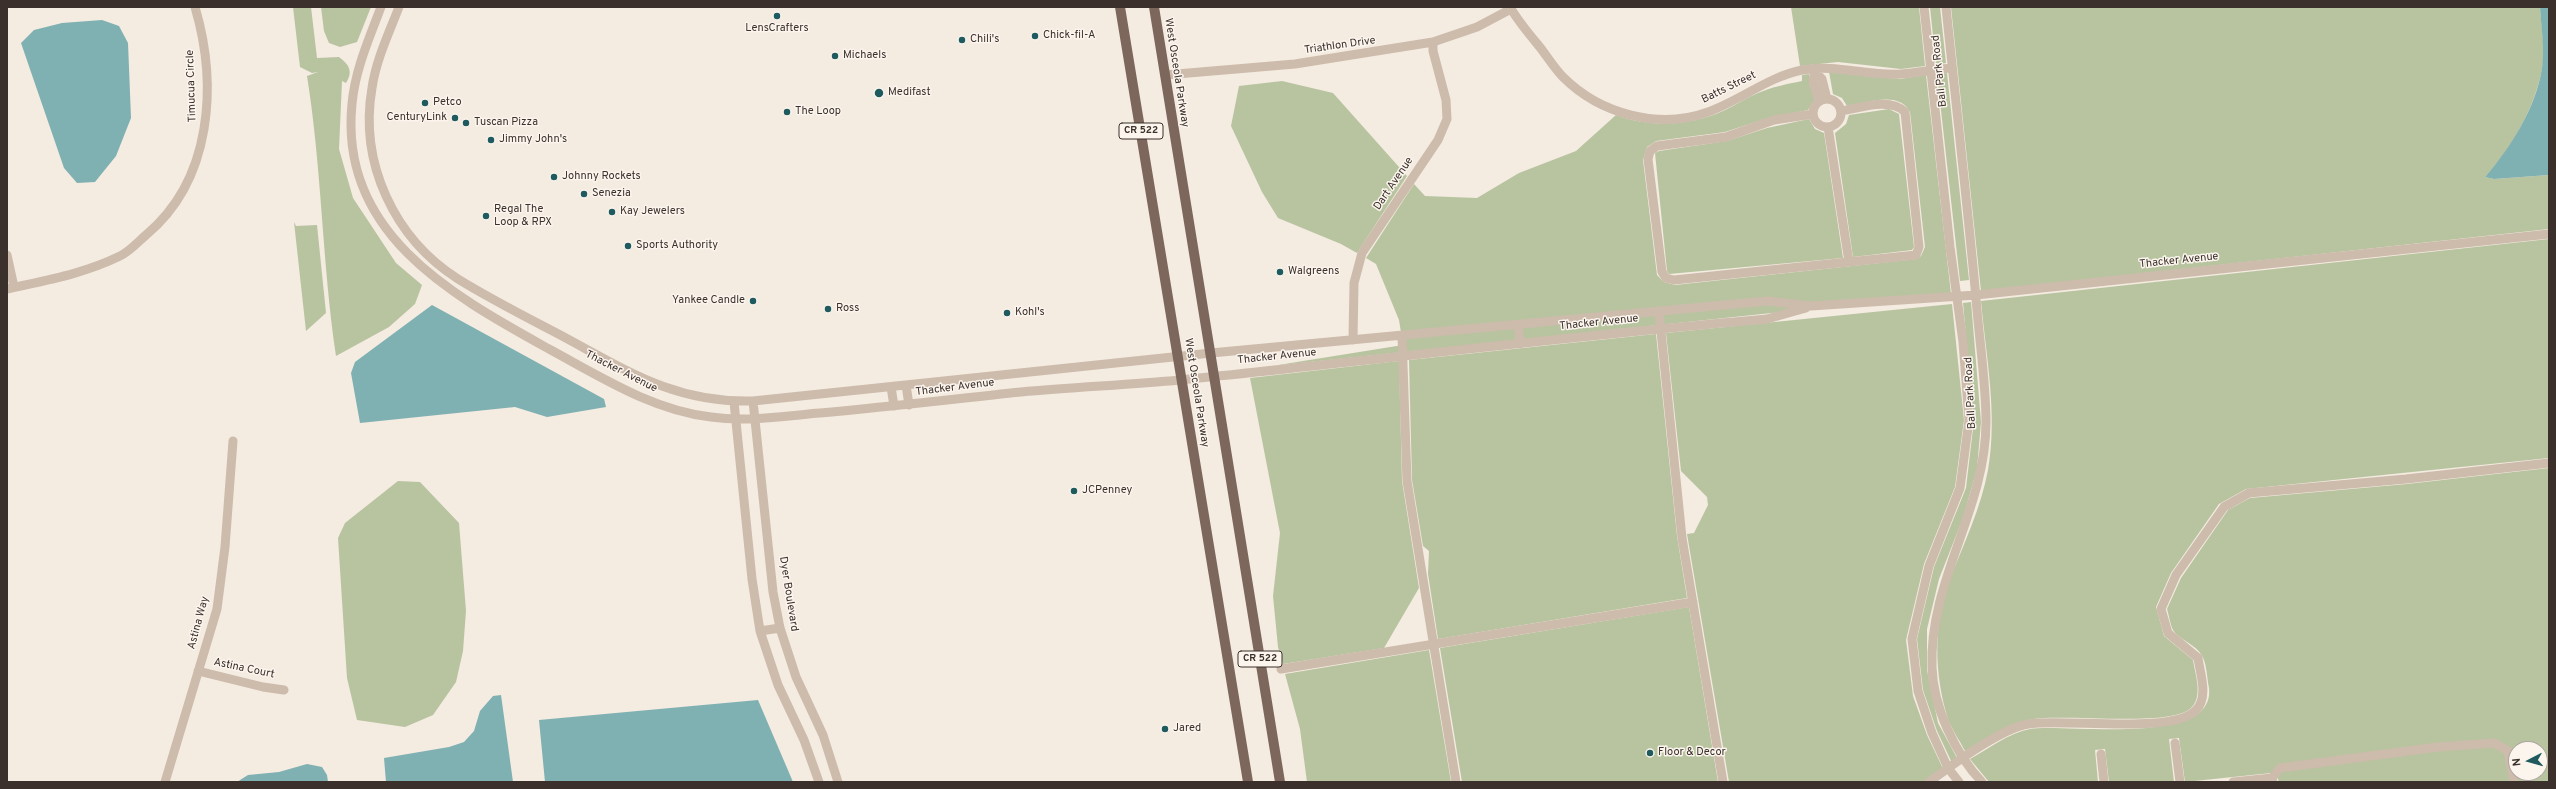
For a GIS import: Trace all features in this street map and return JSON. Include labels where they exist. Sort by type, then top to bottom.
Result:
[{"type":"main road","name":"West Osceola Parkway","points":[[1120,7],[1248,782]]},
{"type":"main road","name":"West Osceola Parkway","points":[[1154,7],[1280,782]]},
{"type":"street","name":"Timucua Circle","points":[[11,288],[68,277],[121,256],[161,223],[185,187],[200,157],[207,120],[200,24],[195,7]]},
{"type":"street","name":"Thacker Avenue","points":[[381,7],[364,53],[352,106],[352,135],[363,186],[378,218],[408,256],[446,286],[509,327],[645,400],[682,411],[716,418],[754,418],[909,405],[1023,392],[1214,376],[1660,328],[1767,319],[1811,306]]},
{"type":"street","name":"Thacker Avenue","points":[[399,7],[381,53],[370,102],[369,129],[371,155],[377,178],[390,206],[406,230],[418,244],[457,278],[606,360],[657,386],[693,397],[734,402],[1211,353],[1767,301],[1811,306],[1976,295],[2549,234]]},
{"type":"street","name":"Ball Park Road","points":[[1924,7],[1958,296],[1969,420],[1960,488],[1929,566],[1912,639],[1918,691],[1932,733],[1948,768],[1959,782]]},
{"type":"street","name":"Ball Park Road","points":[[1946,7],[1976,295],[1986,422],[1982,470],[1968,519],[1944,580],[1932,630],[1932,669],[1943,722],[1970,769],[1982,782]]},
{"type":"street","name":"Triathlon Drive","points":[[1165,75],[1295,64],[1433,42],[1477,27],[1511,8]]},
{"type":"street","name":"Batts Street","points":[[1511,8],[1563,77],[1584,93],[1608,107],[1632,116],[1677,119],[1700,114],[1723,106],[1772,80],[1791,72],[1838,67],[1901,74],[1952,68]]},
{"type":"street","name":"Dart Avenue","points":[[1353,340],[1354,283],[1362,253],[1438,140],[1446,119],[1446,100],[1433,51],[1433,42]]},
{"type":"street","points":[[364,53],[381,53]]},
{"type":"street","points":[[1815,70],[1813,81],[1823,100]]},
{"type":"street","points":[[1813,114],[1818,124],[1828,127],[1836,123],[1840,111],[1835,101],[1823,100]]},
{"type":"street","points":[[1823,100],[1813,114],[1774,120],[1726,136],[1657,146],[1650,151],[1648,159],[1662,272],[1666,278],[1674,280],[1916,254],[1919,247],[1905,112],[1899,107],[1889,104],[1840,111]]},
{"type":"street","points":[[1828,127],[1849,262]]},
{"type":"street","points":[[7,255],[11,288]]},
{"type":"street","points":[[1659,312],[1682,538],[1723,782]]},
{"type":"street","points":[[1518,325],[1520,344]]},
{"type":"street","points":[[1402,336],[1404,356],[1407,481],[1456,782]]},
{"type":"street","points":[[598,376],[606,360]]},
{"type":"street","points":[[906,385],[909,405]]},
{"type":"street","points":[[891,387],[894,406]]},
{"type":"street","name":"Dyer Boulevard","points":[[753,401],[773,592],[780,628],[796,677],[823,735],[838,782]]},
{"type":"street","points":[[734,402],[752,579],[760,631],[778,685],[804,740],[818,782]]},
{"type":"street","name":"Astina Way","points":[[165,782],[218,609],[225,547],[233,441]]},
{"type":"street","points":[[1929,782],[1963,758],[2003,735],[2027,724],[2057,722],[2128,725],[2183,718],[2197,710],[2204,691],[2198,658],[2168,633],[2161,609],[2176,576],[2224,507],[2249,493],[2406,479],[2549,463]]},
{"type":"street","points":[[1280,670],[1693,602]]},
{"type":"street","points":[[760,631],[780,628]]},
{"type":"street","name":"Astina Court","points":[[198,671],[263,687],[284,690]]},
{"type":"street","points":[[2174,743],[2180,782]]},
{"type":"street","points":[[2233,782],[2273,780],[2280,768],[2310,763],[2438,747],[2494,743],[2508,751],[2514,782]]},
{"type":"street","points":[[2101,754],[2104,782]]},
{"type":"green space","points":[[293,7],[311,7],[317,58],[339,57],[346,63],[350,72],[346,83],[342,81],[339,149],[353,198],[396,263],[422,285],[415,304],[389,327],[336,356],[331,321],[316,146],[307,76],[318,72],[312,73],[300,67]]},
{"type":"green space","points":[[321,7],[371,7],[357,42],[340,47],[329,43],[324,31]]},
{"type":"green space","points":[[1791,7],[1919,7],[1925,66],[1901,69],[1838,62],[1800,66]]},
{"type":"green space","points":[[1930,7],[1940,7],[1946,63],[1936,65]]},
{"type":"green space","points":[[1951,7],[2540,7],[2544,55],[2534,99],[2513,140],[2485,177],[2494,179],[2549,175],[2549,229],[1981,291]]},
{"type":"green space","points":[[1829,72],[1900,79],[1926,75],[1951,294],[1272,366],[1403,345],[1399,320],[1376,264],[1366,258],[1414,184],[1425,196],[1477,198],[1519,173],[1576,151],[1616,115],[1643,122],[1657,123],[1685,122],[1699,119],[1725,110],[1763,91],[1802,81],[1802,75],[1809,74],[1809,83],[1815,99],[1808,110],[1765,119],[1725,132],[1656,141],[1647,147],[1643,160],[1657,275],[1664,282],[1675,285],[1917,259],[1921,256],[1925,247],[1910,112],[1905,105],[1898,101],[1890,100],[1872,101],[1847,106],[1842,98],[1833,94]]},
{"type":"green space","points":[[1947,73],[1969,280],[1960,281],[1937,74]]},
{"type":"green space","points":[[1282,81],[1333,93],[1407,176],[1357,253],[1341,244],[1278,218],[1262,192],[1231,126],[1239,86]]},
{"type":"green space","points":[[1889,109],[1899,114],[1914,247],[1912,250],[1853,257],[1835,133],[1846,124],[1849,115]]},
{"type":"green space","points":[[1809,119],[1815,129],[1824,133],[1843,258],[1669,274],[1667,271],[1655,153],[1659,151],[1727,141],[1767,128]]},
{"type":"green space","points":[[294,222],[296,226],[317,225],[326,313],[306,331]]},
{"type":"green space","points":[[2549,239],[2549,458],[2246,489],[2219,504],[2171,573],[2156,607],[2164,636],[2193,660],[2198,691],[2192,707],[2181,714],[2140,719],[2043,718],[2028,720],[2013,725],[1965,751],[1948,719],[1943,702],[1937,649],[1938,631],[1944,596],[1981,498],[1988,470],[1991,449],[1992,428],[1990,386],[1981,301]]},
{"type":"green space","points":[[1971,302],[1981,422],[1977,469],[1963,518],[1939,579],[1927,629],[1927,670],[1938,723],[1957,758],[1953,765],[1937,731],[1923,690],[1917,639],[1934,567],[1966,488],[1974,420],[1963,303]]},
{"type":"green space","points":[[1952,304],[1964,420],[1955,487],[1924,564],[1906,640],[1913,696],[1927,735],[1946,775],[1931,782],[1729,782],[1687,534],[1694,533],[1708,505],[1707,497],[1681,471],[1666,333]]},
{"type":"green space","points":[[1656,334],[1677,536],[1687,598],[1438,639],[1428,574],[1429,551],[1423,546],[1412,480],[1409,360]]},
{"type":"green space","points":[[1399,361],[1402,481],[1419,588],[1384,648],[1283,664],[1278,647],[1273,596],[1280,533],[1250,378]]},
{"type":"green space","points":[[2549,468],[2549,782],[2279,782],[2277,776],[2271,773],[2185,782],[2179,738],[2169,739],[2174,782],[2109,782],[2105,749],[2095,750],[2098,782],[1989,782],[1970,759],[2022,731],[2048,728],[2135,729],[2164,726],[2189,719],[2205,707],[2209,688],[2204,659],[2196,648],[2179,637],[2173,630],[2167,609],[2181,578],[2228,510],[2250,498],[2407,484]]},
{"type":"green space","points":[[398,481],[420,482],[459,523],[466,611],[463,651],[456,682],[433,715],[405,727],[357,720],[347,678],[338,538],[345,523]]},
{"type":"green space","points":[[1689,607],[1718,782],[1462,782],[1440,648]]},
{"type":"green space","points":[[1429,650],[1451,782],[1307,782],[1300,729],[1285,674]]},
{"type":"water","points":[[2540,7],[2549,7],[2549,175],[2494,179],[2485,177],[2504,153],[2521,127],[2539,83],[2543,61]]},
{"type":"water","points":[[102,20],[119,26],[128,43],[131,118],[116,156],[95,182],[77,183],[64,168],[21,43],[34,30],[62,23]]},
{"type":"water","points":[[432,305],[604,399],[606,407],[547,417],[515,407],[360,423],[351,373],[355,362]]},
{"type":"water","points":[[501,695],[513,782],[386,782],[384,758],[449,747],[464,742],[474,731],[480,711],[493,696]]},
{"type":"water","points":[[758,700],[793,782],[545,782],[539,720]]},
{"type":"water","points":[[307,764],[322,767],[327,775],[328,782],[237,782],[248,775],[279,772]]},
{"type":"place","name":"LensCrafters","points":[[777,16]]},
{"type":"place","name":"Chick-fil-A","points":[[1035,36]]},
{"type":"place","name":"Chili's","points":[[962,40]]},
{"type":"place","name":"Michaels","points":[[835,56]]},
{"type":"place","name":"Medifast","points":[[879,93]]},
{"type":"place","name":"Petco","points":[[425,103]]},
{"type":"place","name":"The Loop","points":[[787,112]]},
{"type":"place","name":"CenturyLink","points":[[455,118]]},
{"type":"place","name":"Tuscan Pizza","points":[[466,123]]},
{"type":"place","name":"Jimmy John's","points":[[491,140]]},
{"type":"place","name":"Johnny Rockets","points":[[554,177]]},
{"type":"place","name":"Senezia","points":[[584,194]]},
{"type":"place","name":"Kay Jewelers","points":[[612,212]]},
{"type":"place","name":"Regal The Loop & RPX","points":[[486,216]]},
{"type":"place","name":"Sports Authority","points":[[628,246]]},
{"type":"place","name":"Walgreens","points":[[1280,272]]},
{"type":"place","name":"Yankee Candle","points":[[753,301]]},
{"type":"place","name":"Ross","points":[[828,309]]},
{"type":"place","name":"Kohl's","points":[[1007,313]]},
{"type":"place","name":"JCPenney","points":[[1074,491]]},
{"type":"place","name":"Jared","points":[[1165,729]]},
{"type":"place","name":"Floor & Decor","points":[[1650,753]]}]
